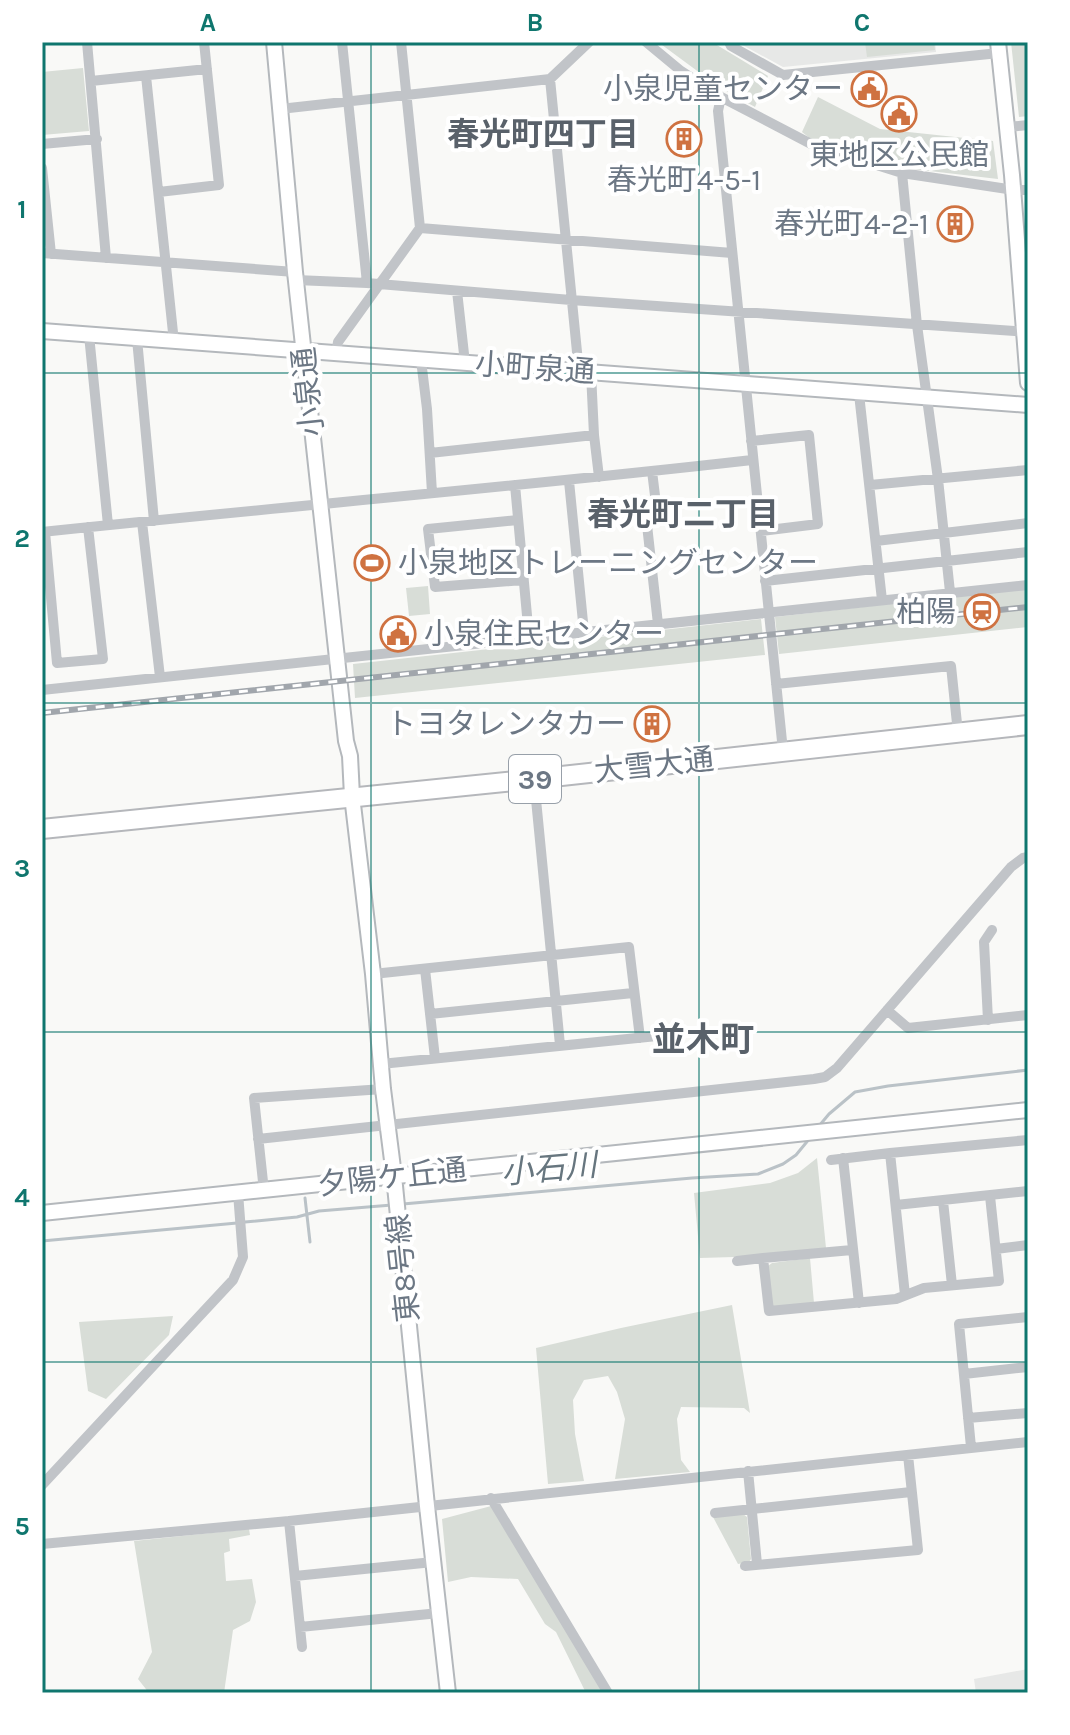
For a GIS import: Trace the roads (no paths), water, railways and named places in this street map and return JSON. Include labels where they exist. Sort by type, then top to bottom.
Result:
[{"type":"highway","name":"大雪大通","points":[[42,829],[1028,725]]},
{"type":"street","points":[[87,42],[106,258]]},
{"type":"street","points":[[159,192],[219,185],[204,42]]},
{"type":"street","name":"小泉通","points":[[274,42],[352,796]]},
{"type":"street","points":[[342,42],[373,284]]},
{"type":"street","points":[[336,354],[338,342],[373,284],[420,228],[401,42]]},
{"type":"street","points":[[280,109],[550,79],[589,42]]},
{"type":"street","points":[[646,42],[681,71],[721,97],[813,145],[902,173],[1021,190]]},
{"type":"street","points":[[729,42],[783,75],[999,47],[1008,127],[1021,190],[1028,383]]},
{"type":"street","points":[[91,81],[207,69]]},
{"type":"street","points":[[146,76],[174,342]]},
{"type":"street","points":[[550,79],[571,300],[585,372],[599,477]]},
{"type":"street","points":[[721,97],[718,111],[783,751]]},
{"type":"street","points":[[1008,127],[1028,125]]},
{"type":"street","points":[[42,144],[97,139]]},
{"type":"street","points":[[42,168],[46,253],[457,291],[1026,332]]},
{"type":"street","points":[[902,173],[950,592]]},
{"type":"street","points":[[420,228],[732,253]]},
{"type":"street","points":[[457,291],[465,363]]},
{"type":"street","name":"小町泉通","points":[[42,331],[1028,405]]},
{"type":"street","points":[[89,335],[108,525]]},
{"type":"street","points":[[137,339],[160,677]]},
{"type":"street","points":[[421,360],[432,493]]},
{"type":"street","points":[[859,394],[882,600]]},
{"type":"street","points":[[430,453],[594,435]]},
{"type":"street","points":[[751,441],[809,435],[818,524],[761,531]]},
{"type":"street","points":[[88,527],[103,659],[57,663],[43,532],[88,527],[108,525],[148,522],[320,503],[569,481],[752,460]]},
{"type":"street","points":[[870,485],[1028,470]]},
{"type":"street","points":[[652,471],[657,512],[647,525],[658,624]]},
{"type":"street","points":[[569,481],[584,632]]},
{"type":"street","points":[[515,485],[529,637]]},
{"type":"street","points":[[518,520],[428,529],[435,587],[523,580]]},
{"type":"street","points":[[876,541],[1028,523]]},
{"type":"street","points":[[765,581],[1028,552]]},
{"type":"street","points":[[42,690],[1028,585]]},
{"type":"street","points":[[776,684],[951,666],[958,733]]},
{"type":"street","points":[[534,779],[560,1045]]},
{"type":"street","name":"東8号線","points":[[352,796],[448,1693]]},
{"type":"street","points":[[258,1139],[825,1077],[837,1068],[1011,867],[1028,857]]},
{"type":"street","points":[[988,1020],[984,942],[992,930]]},
{"type":"street","points":[[373,974],[629,947],[640,1038]]},
{"type":"street","points":[[425,969],[435,1058]]},
{"type":"street","points":[[430,1014],[633,993]]},
{"type":"street","points":[[887,1010],[908,1028],[1028,1015]]},
{"type":"street","points":[[381,1064],[657,1036]]},
{"type":"street","points":[[264,1191],[254,1098],[383,1089]]},
{"type":"street","name":"夕陽ケ丘通","points":[[42,1213],[1028,1110]]},
{"type":"street","points":[[831,1160],[1028,1140]]},
{"type":"street","points":[[890,1153],[905,1295]]},
{"type":"street","points":[[843,1158],[859,1303]]},
{"type":"street","points":[[896,1205],[1028,1191]]},
{"type":"street","points":[[42,1485],[233,1280],[243,1257],[238,1193]]},
{"type":"street","points":[[763,1258],[769,1311],[896,1299],[924,1288],[999,1281],[990,1196]]},
{"type":"street","points":[[943,1201],[952,1285]]},
{"type":"street","points":[[996,1249],[1028,1245]]},
{"type":"street","points":[[737,1261],[852,1250]]},
{"type":"street","points":[[971,1447],[959,1324],[1028,1317]]},
{"type":"street","points":[[964,1374],[1028,1367]]},
{"type":"street","points":[[968,1418],[1028,1413]]},
{"type":"street","points":[[42,1544],[289,1521],[1028,1442]]},
{"type":"street","points":[[748,1471],[751,1565],[918,1550],[908,1455]]},
{"type":"street","points":[[715,1513],[911,1492]]},
{"type":"street","points":[[491,1498],[608,1693]]},
{"type":"street","points":[[289,1521],[302,1647]]},
{"type":"street","points":[[295,1576],[433,1562]]},
{"type":"street","points":[[300,1627],[439,1613]]},
{"type":"waterway","name":"小石川","points":[[819,1126],[855,1092],[1028,1070]]},
{"type":"waterway","name":"小石川","points":[[403,1204],[758,1174],[783,1164],[796,1155],[810,1138]]},
{"type":"waterway","points":[[305,1198],[310,1242]]},
{"type":"waterway","name":"小石川","points":[[245,1222],[297,1217],[319,1211],[392,1205]]},
{"type":"waterway","name":"小石川","points":[[42,1241],[237,1223]]},
{"type":"railway","points":[[42,713],[1028,607]]},
{"type":"place","name":"小泉児童センター","points":[[869,89]]},
{"type":"place","name":"東地区公民館","points":[[899,114]]},
{"type":"place","name":"春光町4-5-1","points":[[684,139]]},
{"type":"place","name":"春光町4-2-1","points":[[955,224]]},
{"type":"place","name":"小泉地区トレーニングセンター","points":[[372,563]]},
{"type":"place","name":"柏陽","points":[[982,612]]},
{"type":"place","name":"小泉住民センター","points":[[398,634]]},
{"type":"place","name":"トヨタレンタカー","points":[[652,724]]},
{"type":"district","name":"春光町四丁目","points":[[543,134]]},
{"type":"district","name":"春光町二丁目","points":[[683,514]]},
{"type":"district","name":"並木町","points":[[703,1040]]}]
